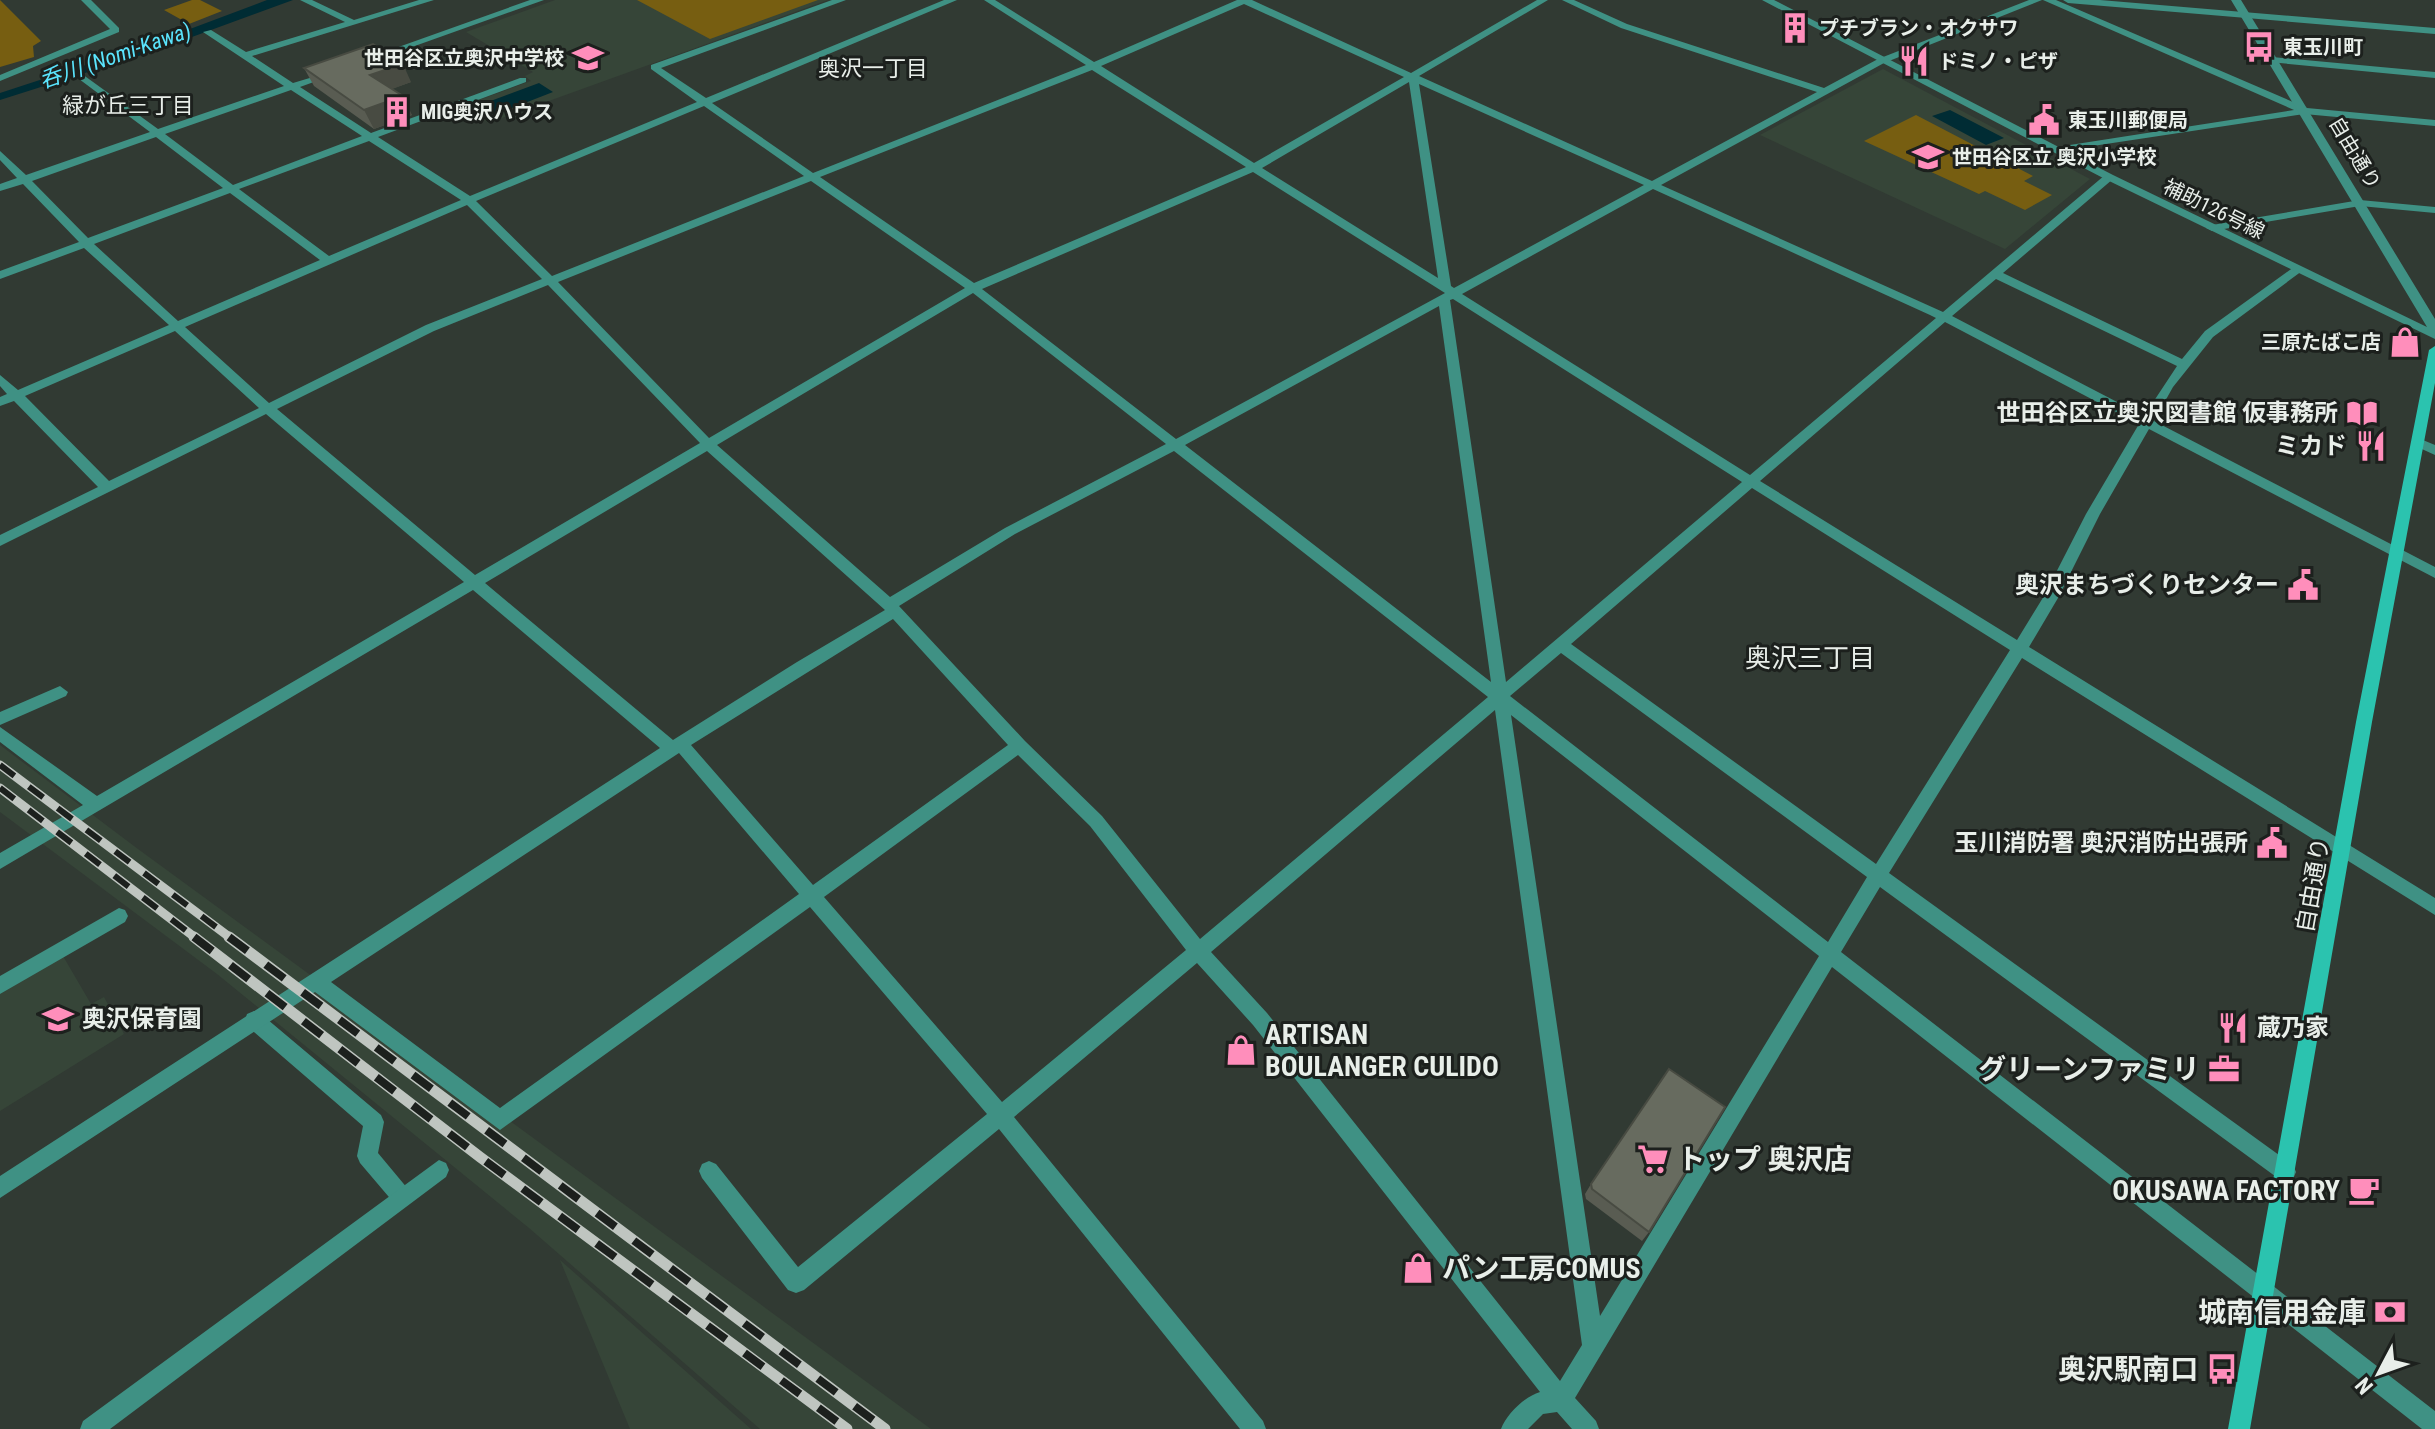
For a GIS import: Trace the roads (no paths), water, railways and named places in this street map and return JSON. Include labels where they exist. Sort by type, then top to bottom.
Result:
[{"type":"main road","name":"自由通り","points":[[2239,1429],[2344,850],[2364,722],[2435,350]]},
{"type":"street","points":[[0,78],[116,30],[86,0]]},
{"type":"street","points":[[305,0],[353,23]]},
{"type":"street","points":[[246,55],[429,0]]},
{"type":"street","points":[[358,63],[539,0]]},
{"type":"street","points":[[841,0],[654,67],[973,288],[2435,1425]]},
{"type":"street","points":[[0,402],[468,200],[952,0]]},
{"type":"street","points":[[989,0],[1255,167],[1447,293],[2435,907]]},
{"type":"street","points":[[0,541],[430,328],[1094,66],[1244,0],[1943,317],[2435,573]]},
{"type":"street","points":[[0,862],[973,288],[1255,167],[1543,0]]},
{"type":"street","points":[[1567,0],[1624,26],[1827,92]]},
{"type":"street","name":"補助126号線","points":[[1767,0],[2212,228],[2434,328]]},
{"type":"street","points":[[0,1188],[1010,531],[1175,445],[1447,293],[1881,61],[2037,0]]},
{"type":"street","points":[[2048,0],[2304,111]]},
{"type":"street","points":[[2068,0],[2435,31]]},
{"type":"street","name":"自由通り","points":[[2236,0],[2434,328]]},
{"type":"street","points":[[208,32],[468,200],[505,234],[708,444],[892,608],[1019,746],[1096,821],[1198,951],[1260,1019],[1561,1400],[1588,1429]]},
{"type":"street","points":[[2272,60],[2435,75]]},
{"type":"street","points":[[0,188],[345,67]]},
{"type":"street","points":[[1413,75],[1447,293],[1500,698],[1593,1346]]},
{"type":"street","points":[[82,77],[229,190],[328,261]]},
{"type":"street","points":[[0,275],[523,80]]},
{"type":"street","points":[[2057,150],[2304,111],[2435,123]]},
{"type":"street","points":[[0,154],[86,243],[267,408],[676,747],[810,893],[1002,1117],[1255,1429]]},
{"type":"street","points":[[709,1171],[796,1282],[1002,1117],[1500,698],[2109,177]]},
{"type":"street","points":[[2212,228],[2360,203],[2435,210]]},
{"type":"street","points":[[1512,1429],[1537,1404],[1561,1400],[1878,875],[2051,598],[2145,422],[2209,334],[2298,269]]},
{"type":"street","points":[[1994,273],[2185,365]]},
{"type":"street","points":[[0,379],[107,487]]},
{"type":"street","points":[[2418,442],[2435,451]]},
{"type":"street","points":[[1560,644],[2286,1172]]},
{"type":"street","points":[[0,719],[60,692]]},
{"type":"street","points":[[0,733],[96,805]]},
{"type":"street","points":[[315,981],[500,1120],[810,893],[1019,746]]},
{"type":"street","points":[[0,986],[119,916]]},
{"type":"street","points":[[254,1020],[374,1122],[367,1156],[401,1196]]},
{"type":"street","points":[[91,1429],[439,1170]]},
{"type":"water","points":[[267,0],[293,0],[151,52],[0,100],[0,93],[150,44]]},
{"type":"water","points":[[539,83],[553,92],[494,115],[480,105]]},
{"type":"water","points":[[1950,110],[2004,138],[1986,145],[1932,116]]},
{"type":"railway","points":[[0,765],[232,939]]},
{"type":"railway","points":[[0,788],[197,939]]},
{"type":"railway","points":[[194,937],[480,1157],[847,1429]]},
{"type":"railway","points":[[229,937],[885,1429]]},
{"type":"place","name":"プチブラン・オクサワ","points":[[1795,28]]},
{"type":"place","name":"東玉川町","points":[[2259,47]]},
{"type":"place","name":"世田谷区立奥沢中学校","points":[[588,58]]},
{"type":"place","name":"ドミノ・ピザ","points":[[1914,61]]},
{"type":"place","name":"MIG奥沢ハウス","points":[[397,112]]},
{"type":"place","name":"東玉川郵便局","points":[[2044,120]]},
{"type":"place","name":"世田谷区立 奥沢小学校","points":[[1928,157]]},
{"type":"place","name":"三原たばこ店","points":[[2405,342]]},
{"type":"place","name":"世田谷区立奥沢図書館 仮事務所","points":[[2362,413]]},
{"type":"place","name":"ミカド","points":[[2371,446]]},
{"type":"place","name":"奥沢まちづくりセンター","points":[[2303,585]]},
{"type":"place","name":"玉川消防署 奥沢消防出張所","points":[[2272,843]]},
{"type":"place","name":"奥沢保育園","points":[[58,1019]]},
{"type":"place","name":"蔵乃家","points":[[2233,1028]]},
{"type":"place","name":"ARTISAN BOULANGER CULIDO","points":[[1241,1050]]},
{"type":"place","name":"グリーンファミリ","points":[[2224,1069]]},
{"type":"place","name":"トップ 奥沢店","points":[[1653,1159]]},
{"type":"place","name":"OKUSAWA FACTORY","points":[[2364,1190]]},
{"type":"place","name":"パン工房COMUS","points":[[1418,1268]]},
{"type":"place","name":"城南信用金庫","points":[[2390,1312]]},
{"type":"place","name":"奥沢駅南口","points":[[2222,1369]]},
{"type":"district","name":"奥沢一丁目","points":[[873,68]]},
{"type":"district","name":"緑が丘三丁目","points":[[128,105]]},
{"type":"district","name":"奥沢三丁目","points":[[1810,658]]},
{"type":"water label","name":"呑川 (Nomi-Kawa)","points":[[115,55]]}]
